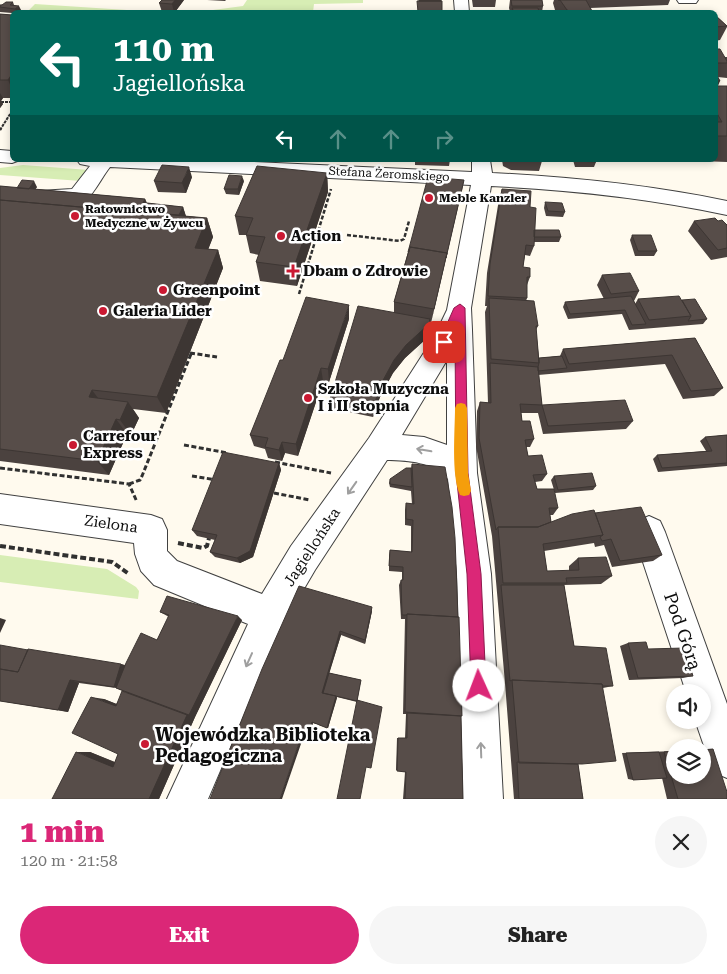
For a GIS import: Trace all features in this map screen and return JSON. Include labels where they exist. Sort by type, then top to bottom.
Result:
[{"type":"street","points":[[684,0],[690,0]]},
{"type":"street","points":[[78,196],[95,162]]},
{"type":"street","name":"Stefana Żeromskiego","points":[[182,162],[481,169],[664,195],[727,208]]},
{"type":"street","points":[[481,169],[460,308],[462,473],[474,574],[483,799]]},
{"type":"street","points":[[31,195],[104,198]]},
{"type":"street","name":"Jagiellońska","points":[[187,799],[269,616],[303,558],[379,448],[444,342],[460,308]]},
{"type":"street","points":[[379,448],[420,449],[436,452],[450,461],[462,473]]},
{"type":"street","name":"Zielona","points":[[0,509],[151,530],[150,554],[155,564],[166,573],[269,616]]},
{"type":"street","name":"Pod Górą","points":[[649,532],[727,758]]},
{"type":"path","points":[[0,130],[10,115]]},
{"type":"path","points":[[299,294],[332,187]]},
{"type":"path","points":[[347,235],[400,241],[404,238],[409,221]]},
{"type":"path","points":[[0,468],[129,484],[140,480],[190,353],[217,357]]},
{"type":"path","points":[[184,445],[229,453]]},
{"type":"path","points":[[266,461],[276,461],[338,474]]},
{"type":"path","points":[[192,476],[219,480]]},
{"type":"path","points":[[129,484],[137,502]]},
{"type":"path","points":[[274,494],[320,501]]},
{"type":"path","points":[[172,542],[203,548],[207,546],[209,538]]},
{"type":"path","points":[[0,546],[112,562],[132,577]]},
{"type":"green space","points":[[247,0],[363,0],[363,3],[314,4],[313,10],[213,10],[243,6]]},
{"type":"green space","points":[[35,4],[127,10],[29,10]]},
{"type":"green space","points":[[23,165],[89,170],[81,181],[0,175],[0,168]]},
{"type":"green space","points":[[0,555],[107,569],[136,587],[139,591],[138,599],[0,582]]},
{"type":"building","points":[[162,0],[175,0],[172,4],[159,3]]},
{"type":"building","points":[[441,0],[441,1],[419,1]]},
{"type":"building","points":[[511,0],[542,0],[543,6],[512,6]]},
{"type":"building","points":[[560,0],[586,0],[591,10],[567,10]]},
{"type":"building","points":[[417,1],[442,1],[442,10],[418,10]]},
{"type":"building","points":[[6,2],[13,2],[10,5],[19,6],[15,9],[0,7],[0,5]]},
{"type":"building","points":[[512,8],[538,8],[538,10],[513,10]]},
{"type":"building","points":[[0,14],[10,15],[10,77],[8,80],[0,80]]},
{"type":"building","points":[[718,18],[727,26],[718,27]]},
{"type":"building","points":[[718,49],[720,49],[727,63],[718,63]]},
{"type":"building","points":[[718,86],[727,86],[727,136],[718,136],[718,122],[722,122],[718,115]]},
{"type":"building","points":[[162,165],[189,167],[182,183],[154,181]]},
{"type":"building","name":"Action","points":[[257,166],[327,173],[294,267],[256,262],[265,237],[246,235],[253,218],[235,216]]},
{"type":"building","points":[[229,175],[242,176],[238,189],[224,189]]},
{"type":"building","points":[[428,177],[464,180],[446,258],[447,253],[410,247],[408,252]]},
{"type":"building","points":[[22,180],[34,181],[29,189],[17,188]]},
{"type":"building","points":[[0,186],[145,199],[138,212],[0,200]]},
{"type":"building","points":[[502,189],[531,191],[530,207],[536,208],[534,246],[526,245],[523,267],[530,268],[530,277],[527,277],[527,298],[488,296],[490,264]]},
{"type":"building","name":"Galeria Lider","points":[[0,200],[207,218],[195,248],[218,250],[157,397],[92,390],[89,397],[128,402],[120,420],[116,419],[97,461],[0,449]]},
{"type":"building","points":[[545,202],[562,203],[565,212],[548,211]]},
{"type":"building","points":[[147,203],[183,207],[179,215],[142,212]]},
{"type":"building","points":[[715,218],[718,221],[722,220],[727,225],[727,248],[718,250],[694,221]]},
{"type":"building","points":[[534,230],[559,230],[561,237],[534,237]]},
{"type":"building","points":[[632,235],[651,235],[657,251],[638,251]]},
{"type":"building","points":[[410,247],[447,253],[434,309],[394,302]]},
{"type":"building","points":[[630,273],[639,291],[611,294],[602,275]]},
{"type":"building","points":[[631,296],[646,324],[632,325],[625,310],[570,314],[565,302]]},
{"type":"building","points":[[679,296],[691,316],[649,320],[638,299]]},
{"type":"building","points":[[306,297],[349,305],[328,369],[321,368],[296,444],[282,442],[279,450],[265,447],[268,438],[250,435],[280,360],[283,360]]},
{"type":"building","points":[[489,298],[534,301],[538,326],[536,326],[539,363],[491,359]]},
{"type":"building","points":[[695,299],[707,319],[688,321],[691,316],[682,300]]},
{"type":"building","points":[[358,306],[430,319],[429,324],[406,345],[394,360],[381,384],[374,405],[343,399],[343,401],[330,399]]},
{"type":"building","points":[[695,338],[723,388],[691,391],[672,355],[569,364],[563,349]]},
{"type":"building","points":[[562,356],[567,368],[538,371],[539,358]]},
{"type":"building","points":[[490,363],[538,367],[542,405],[520,404],[522,421],[530,421],[534,439],[525,440],[528,456],[542,455],[547,474],[533,475],[537,489],[554,489],[558,508],[549,508],[551,522],[538,527],[498,527],[496,530],[479,438],[480,402],[491,403]]},
{"type":"building","points":[[625,400],[633,421],[548,426],[542,405]]},
{"type":"building","points":[[727,435],[727,463],[662,468],[657,455],[712,451],[705,437]]},
{"type":"building","points":[[223,452],[279,463],[250,551],[237,558],[210,552],[217,535],[192,530]]},
{"type":"building","points":[[412,464],[445,467],[455,538],[458,617],[402,615],[401,580],[403,580],[403,567],[389,566],[390,550],[412,552],[413,520],[406,519],[406,503],[414,504]]},
{"type":"building","points":[[406,468],[411,468],[412,487],[390,484],[390,479]]},
{"type":"building","points":[[592,473],[596,486],[558,490],[554,476]]},
{"type":"building","points":[[641,507],[662,555],[620,561],[611,539],[602,541],[600,537],[603,535],[595,513]]},
{"type":"building","points":[[594,510],[603,535],[543,544],[547,571],[579,570],[578,558],[606,557],[612,576],[566,578],[567,583],[503,583],[498,527],[538,527],[572,514]]},
{"type":"building","points":[[501,585],[564,585],[574,646],[606,648],[613,686],[510,681]]},
{"type":"building","points":[[299,586],[372,607],[365,640],[340,631],[322,693],[336,696],[327,728],[312,722],[306,740],[301,737],[280,799],[210,799],[262,669]]},
{"type":"building","points":[[167,596],[238,616],[189,715],[116,688],[141,633],[157,640],[169,615],[160,612]]},
{"type":"building","points":[[407,614],[459,617],[462,716],[405,712]]},
{"type":"building","points":[[646,642],[648,649],[684,648],[693,676],[638,678],[628,643]]},
{"type":"building","points":[[0,645],[28,650],[18,672],[0,669]]},
{"type":"building","points":[[28,649],[121,664],[114,687],[70,680],[58,710],[0,701],[0,669],[18,672]]},
{"type":"building","points":[[329,673],[361,680],[357,701],[323,693]]},
{"type":"building","points":[[512,680],[602,684],[616,761],[582,764],[519,763]]},
{"type":"building","points":[[122,691],[187,715],[149,799],[52,799],[76,752],[113,767],[118,754],[72,733],[91,697],[116,706]]},
{"type":"building","points":[[357,700],[382,707],[371,768],[366,767],[360,799],[337,799]]},
{"type":"building","points":[[407,713],[461,716],[463,799],[405,799],[406,772],[397,771],[398,738],[407,738]]},
{"type":"building","points":[[711,749],[713,749],[727,792],[727,799],[678,799],[674,784],[711,784]]},
{"type":"building","points":[[659,752],[666,778],[633,780],[626,753]]},
{"type":"building","points":[[517,762],[578,764],[583,799],[519,799]]},
{"type":"slow traffic","points":[[461,408],[464,491]]},
{"type":"place","name":"Meble Kanzler","points":[[429,198]]},
{"type":"place","name":"Ratownictwo Medyczne w Żywcu","points":[[75,216]]},
{"type":"place","name":"Action","points":[[281,236]]},
{"type":"place","name":"Dbam o Zdrowie","points":[[293,271]]},
{"type":"place","name":"Greenpoint","points":[[163,290]]},
{"type":"place","name":"Galeria Lider","points":[[103,311]]},
{"type":"place","name":"Szkoła Muzyczna I i II stopnia","points":[[308,398]]},
{"type":"place","name":"Carrefour Express","points":[[73,445]]},
{"type":"place","name":"Wojewódzka Biblioteka Pedagogiczna","points":[[145,744]]},
{"type":"route","points":[[444,342],[460,308],[462,473],[474,574],[479,686]]}]
